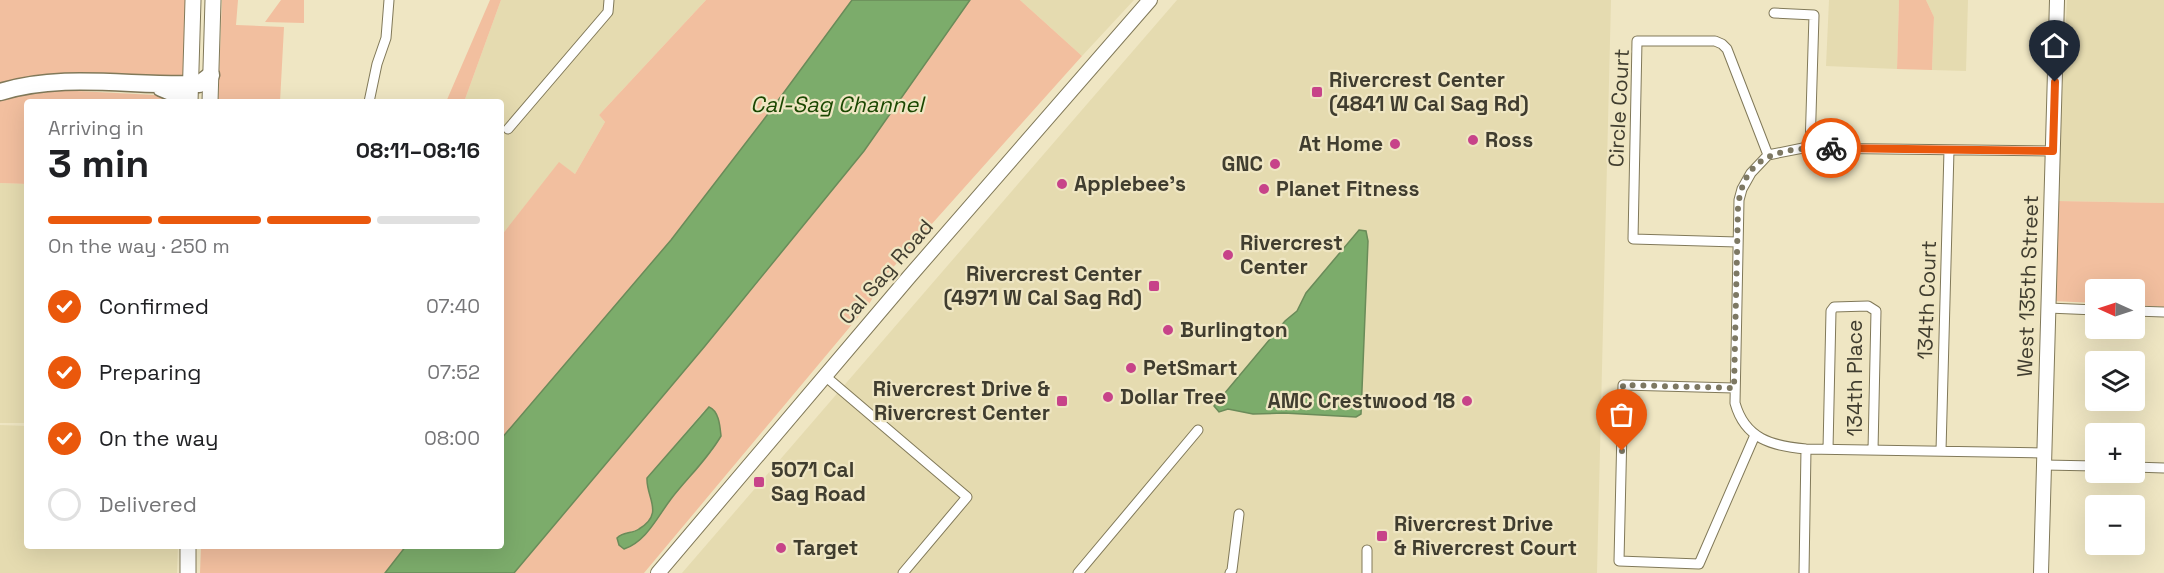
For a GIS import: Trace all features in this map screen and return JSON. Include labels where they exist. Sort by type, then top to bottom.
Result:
[{"type":"highway","points":[[0,92],[51,82],[190,85],[199,84],[211,75]]},
{"type":"highway","points":[[146,84],[167,89],[182,99]]},
{"type":"main road","points":[[190,99],[193,0]]},
{"type":"main road","points":[[210,99],[213,0]]},
{"type":"main road","name":"Cal Sag Road","points":[[658,573],[1150,0]]},
{"type":"main road","name":"West 135th Street","points":[[2041,573],[2057,0]]},
{"type":"main road","points":[[188,549],[188,573]]},
{"type":"street","points":[[370,99],[377,64],[386,38],[389,0]]},
{"type":"street","points":[[508,129],[609,12],[609,0]]},
{"type":"street","points":[[1774,13],[1814,15],[1810,148]]},
{"type":"street","name":"Circle Court","points":[[1737,242],[1632,239],[1636,41],[1714,41],[1722,44],[1727,49],[1768,155]]},
{"type":"street","points":[[2053,151],[1810,148],[1768,155],[1750,173],[1742,189],[1738,207],[1734,388],[1737,411],[1744,423],[1755,435],[1779,447],[1941,451],[2085,465]]},
{"type":"street","name":"134th Court","points":[[1941,451],[1949,150]]},
{"type":"street","name":"134th Place","points":[[1828,449],[1831,311],[1834,307],[1868,306],[1876,311],[1873,450]]},
{"type":"street","points":[[2048,309],[2085,310]]},
{"type":"street","points":[[2145,311],[2164,312]]},
{"type":"street","points":[[825,376],[967,497],[903,573]]},
{"type":"street","points":[[1734,388],[1623,385],[1619,561],[1699,564],[1755,435]]},
{"type":"street","points":[[1078,573],[1198,430]]},
{"type":"street","points":[[1804,573],[1806,449]]},
{"type":"street","points":[[2145,467],[2164,468]]},
{"type":"street","points":[[1230,573],[1239,514]]},
{"type":"street","points":[[1367,550],[1367,573]]},
{"type":"shaded area","points":[[0,0],[188,0],[186,76],[0,87]]},
{"type":"shaded area","points":[[222,0],[238,0],[236,25],[284,27],[280,99],[218,99]]},
{"type":"shaded area","points":[[281,0],[304,0],[304,23],[265,22]]},
{"type":"shaded area","points":[[490,0],[501,0],[465,99],[447,99]]},
{"type":"shaded area","points":[[501,0],[706,0],[599,115],[605,122],[575,174],[559,163],[504,232],[504,99],[465,99]]},
{"type":"shaded area","points":[[706,0],[852,0],[671,240],[504,435],[504,232],[559,162],[575,174],[605,122],[599,115]]},
{"type":"shaded area","points":[[970,0],[1020,0],[1082,56],[888,273],[869,304],[644,573],[514,573],[705,346],[864,151]],"holes":[[[712,408],[719,425],[712,451],[624,549],[625,533],[642,527],[653,514],[653,501],[647,478],[704,411]]]},
{"type":"shaded area","points":[[1020,0],[1134,0],[1082,56]]},
{"type":"shaded area","name":"Rivercrest Center","points":[[1177,0],[1611,0],[1597,573],[682,573]]},
{"type":"shaded area","points":[[1829,0],[1899,0],[1897,69],[1826,66]]},
{"type":"shaded area","points":[[1899,0],[1926,0],[1934,17],[1932,70],[1897,69]]},
{"type":"shaded area","points":[[1926,0],[1968,0],[1966,71],[1932,70],[1934,17]]},
{"type":"shaded area","points":[[2067,0],[2164,0],[2164,203],[2057,201]]},
{"type":"shaded area","points":[[58,90],[174,96],[177,99],[24,99],[24,184],[0,183],[0,101],[34,92]]},
{"type":"shaded area","points":[[0,183],[24,184],[24,423],[0,423]]},
{"type":"shaded area","points":[[2057,201],[2164,203],[2164,307],[2145,306],[2145,279],[2085,279],[2085,303],[2053,301]]},
{"type":"shaded area","points":[[0,425],[24,426],[24,549],[178,549],[177,573],[0,573]]},
{"type":"shaded area","points":[[201,549],[404,549],[385,573],[200,573]]},
{"type":"water","name":"Cal-Sag Channel","points":[[852,0],[970,0],[864,151],[705,346],[514,573],[385,573],[404,549],[504,549],[504,435],[671,240]]},
{"type":"water","points":[[1359,230],[1366,231],[1368,241],[1361,414],[1356,417],[1284,413],[1253,414],[1228,409],[1219,412],[1214,406],[1285,321],[1297,311],[1306,293]]},
{"type":"water","points":[[709,407],[717,415],[721,436],[645,535],[632,546],[624,549],[619,545],[617,538],[622,534],[634,532],[647,523],[653,511],[647,478]]},
{"type":"way so far","points":[[1622,451],[1623,385],[1734,388],[1738,207],[1745,181],[1768,155],[1803,148],[1831,148]]},
{"type":"place","name":"Rivercrest Center (4841 W Cal Sag Rd)","points":[[1317,92]]},
{"type":"place","name":"Ross","points":[[1473,140]]},
{"type":"place","name":"At Home","points":[[1395,144]]},
{"type":"place","name":"GNC","points":[[1275,164]]},
{"type":"place","name":"Applebee's","points":[[1062,184]]},
{"type":"place","name":"Planet Fitness","points":[[1264,189]]},
{"type":"place","name":"Rivercrest Center","points":[[1228,255]]},
{"type":"place","name":"Rivercrest Center (4971 W Cal Sag Rd)","points":[[1154,286]]},
{"type":"place","name":"Burlington","points":[[1168,330]]},
{"type":"place","name":"PetSmart","points":[[1131,368]]},
{"type":"place","name":"Dollar Tree","points":[[1108,397]]},
{"type":"place","name":"Rivercrest Drive & Rivercrest Center","points":[[1062,401]]},
{"type":"place","name":"AMC Crestwood 18","points":[[1467,401]]},
{"type":"place","name":"5071 Cal Sag Road","points":[[759,482]]},
{"type":"place","name":"Rivercrest Drive & Rivercrest Court","points":[[1382,536]]},
{"type":"place","name":"Target","points":[[781,548]]},
{"type":"route","points":[[1831,148],[2053,151],[2055,82]]}]
